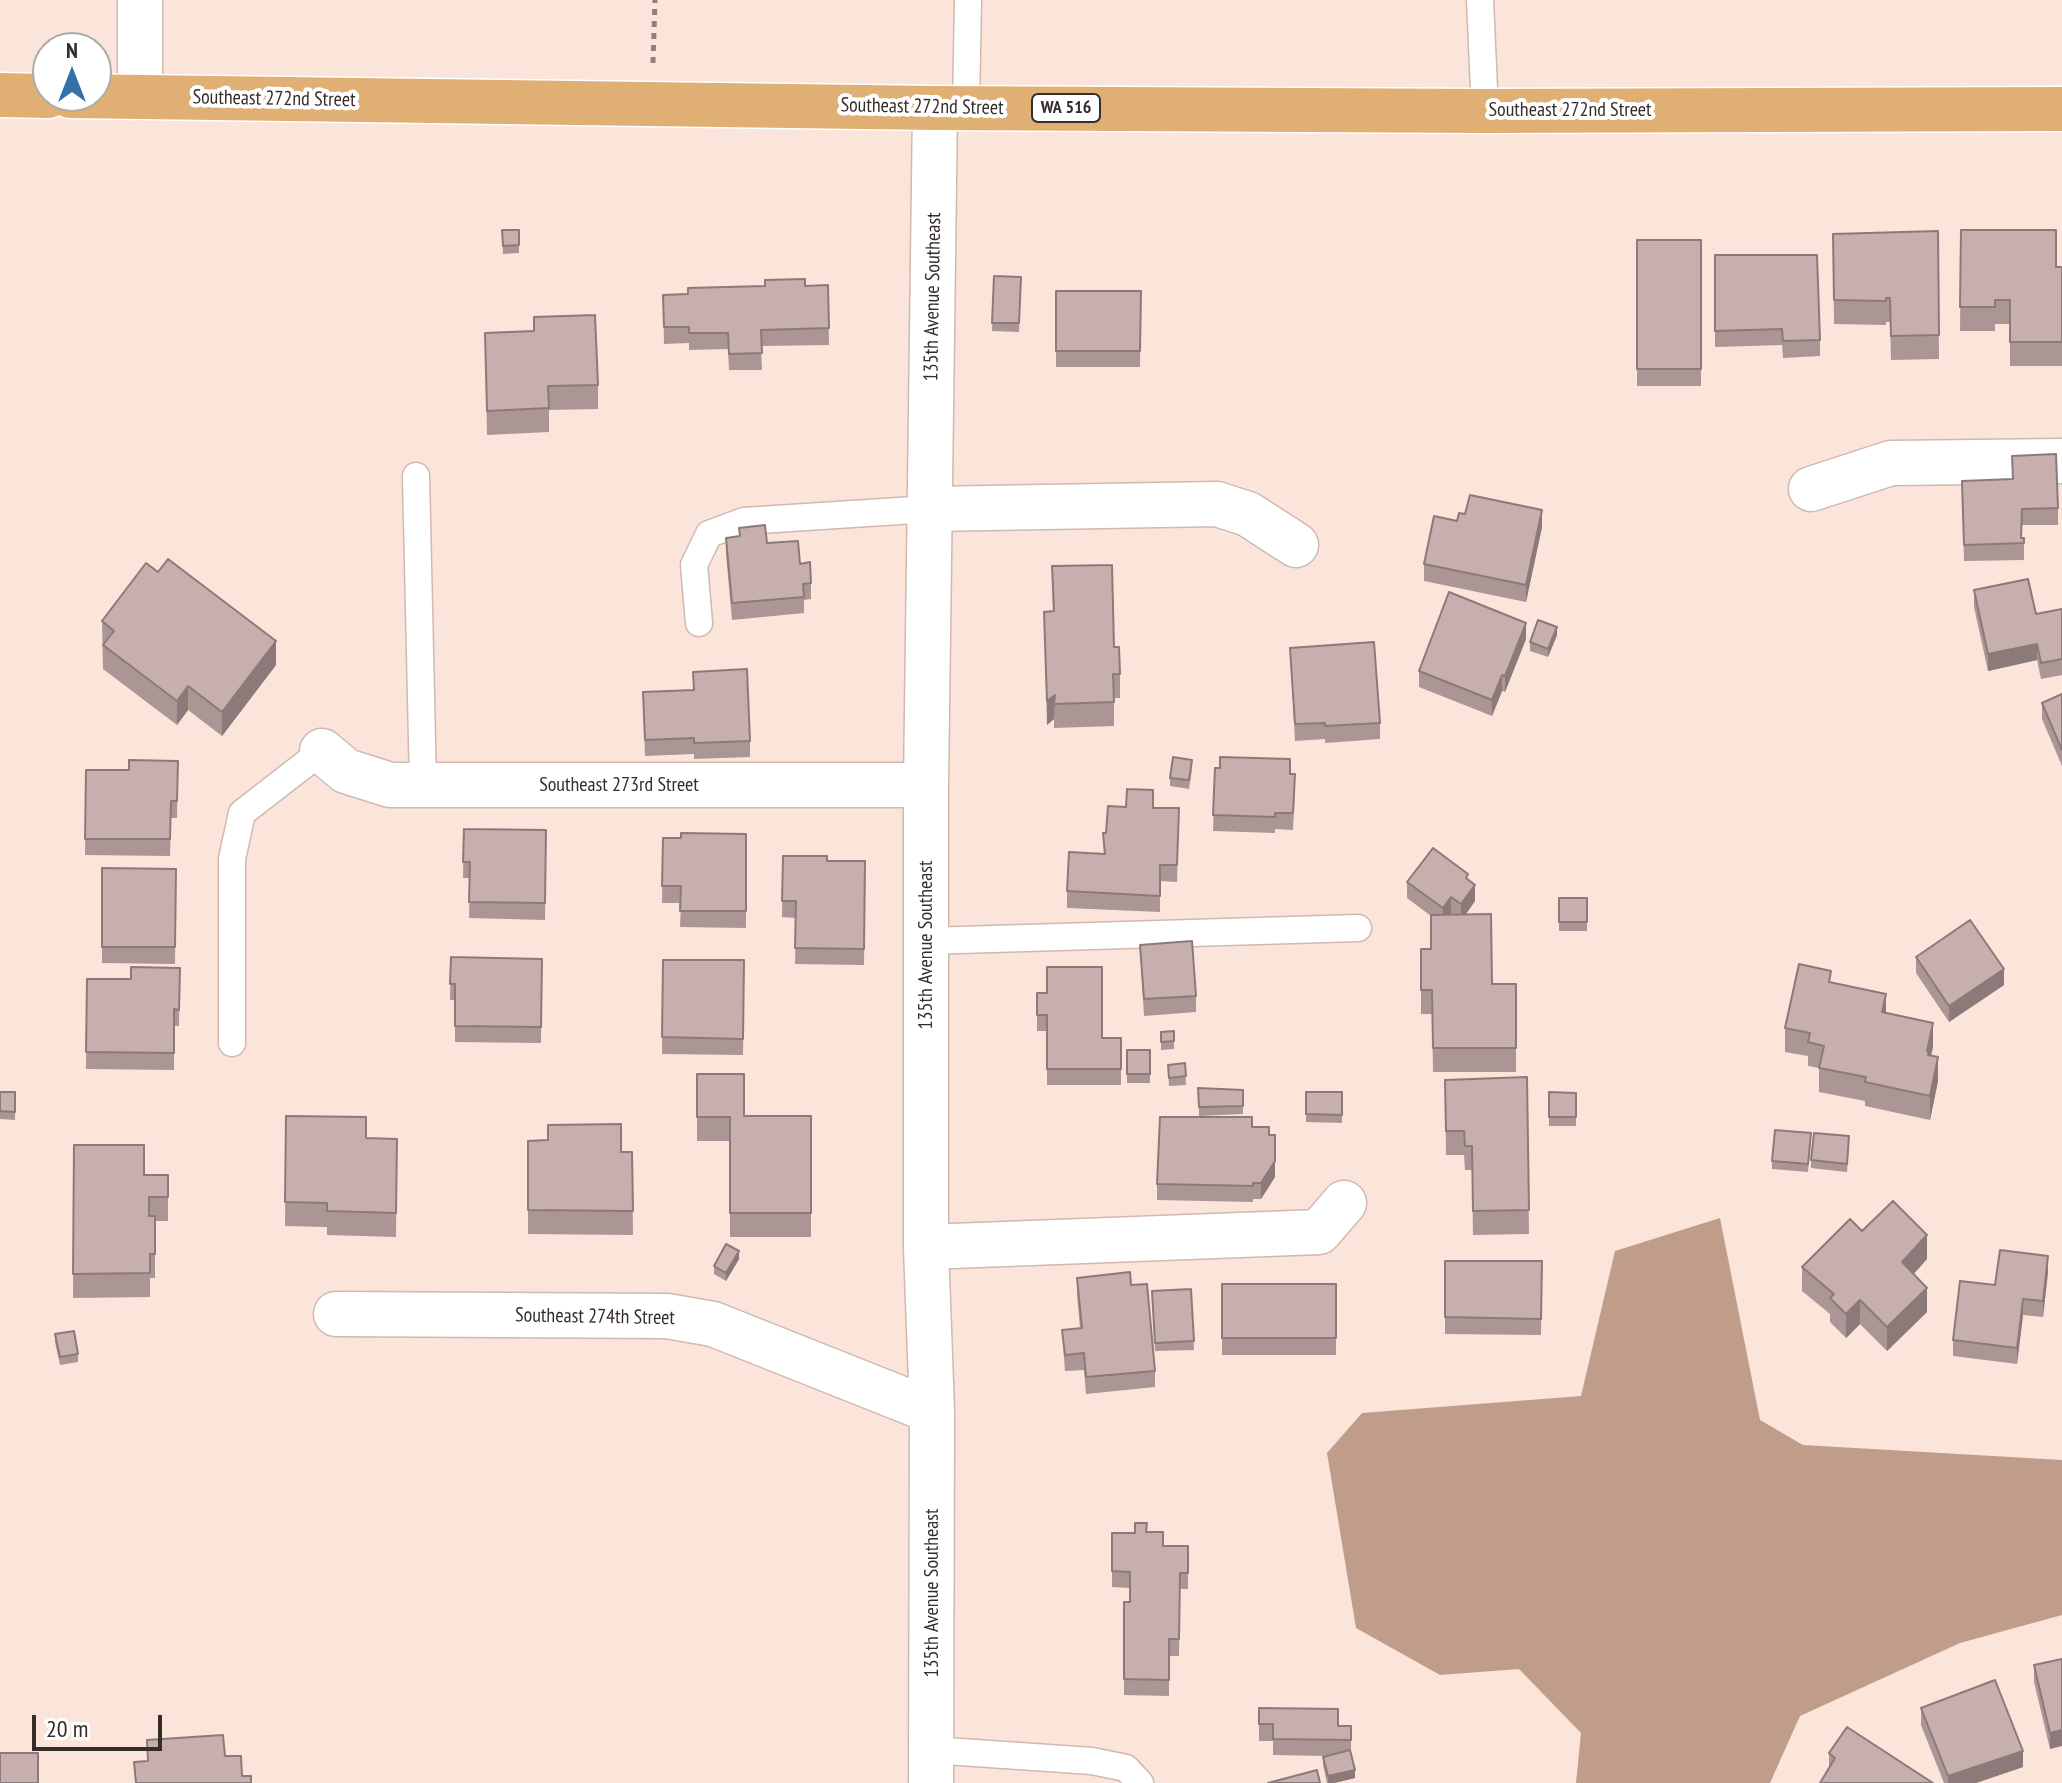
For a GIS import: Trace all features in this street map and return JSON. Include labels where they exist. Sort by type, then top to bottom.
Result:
[{"type":"main road","points":[[0,95],[32,96]]},
{"type":"main road","name":"Southeast 272nd Street","points":[[112,97],[950,108],[1485,111],[2062,109]]},
{"type":"street","points":[[140,0],[140,97]]},
{"type":"street","name":"135th Avenue Southeast","points":[[931,1766],[932,1411],[926,1247],[926,785],[930,509],[950,108]]},
{"type":"street","points":[[1811,489],[1891,463],[2062,461]]},
{"type":"street","points":[[930,509],[1217,504],[1248,514],[1296,545]]},
{"type":"street","name":"Southeast 273rd Street","points":[[322,751],[346,771],[390,785],[926,785]]},
{"type":"street","points":[[926,1247],[1319,1232],[1344,1203]]},
{"type":"street","name":"Southeast 274th Street","points":[[336,1314],[667,1316],[713,1324],[932,1411]]},
{"type":"lane","points":[[950,108],[968,0]]},
{"type":"lane","points":[[1480,0],[1485,111]]},
{"type":"lane","points":[[416,476],[423,785]]},
{"type":"lane","points":[[699,623],[694,565],[709,534],[744,521],[930,509]]},
{"type":"lane","points":[[232,1043],[232,859],[242,813],[322,751]]},
{"type":"lane","points":[[926,941],[1358,928]]},
{"type":"lane","points":[[931,1766],[1092,1761],[1126,1768],[1140,1783]]},
{"type":"path","points":[[652,104],[655,0]]},
{"type":"shaded area","points":[[1720,1218],[1760,1420],[1803,1445],[2062,1460],[2062,1615],[1960,1643],[1800,1716],[1770,1783],[1576,1783],[1581,1733],[1519,1669],[1440,1675],[1356,1628],[1327,1453],[1362,1413],[1581,1396],[1615,1251]]},
{"type":"building","points":[[502,230],[519,230],[519,245],[503,246]]},
{"type":"building","points":[[1961,230],[2056,230],[2056,267],[2062,267],[2062,342],[2010,342],[2010,300],[1995,300],[1995,307],[1960,307]]},
{"type":"building","points":[[1938,231],[1939,335],[1891,336],[1890,298],[1886,301],[1834,300],[1833,234]]},
{"type":"building","points":[[1637,240],[1701,240],[1701,369],[1637,369]]},
{"type":"building","points":[[1715,255],[1817,255],[1820,340],[1783,341],[1782,329],[1715,331]]},
{"type":"building","points":[[994,276],[1021,277],[1019,323],[992,323]]},
{"type":"building","points":[[805,279],[805,286],[828,285],[829,328],[761,330],[762,353],[729,354],[728,333],[689,333],[689,327],[664,327],[663,295],[688,294],[688,288],[765,286],[765,280]]},
{"type":"building","points":[[1056,291],[1141,291],[1140,351],[1056,351]]},
{"type":"building","points":[[595,315],[598,385],[548,386],[549,408],[487,411],[485,333],[534,331],[534,317]]},
{"type":"building","points":[[2056,454],[2058,508],[2022,509],[2021,538],[2024,538],[2024,543],[1964,545],[1962,481],[2013,479],[2012,456]]},
{"type":"building","points":[[1470,495],[1542,510],[1526,585],[1424,564],[1434,516],[1457,521],[1459,513],[1465,514]]},
{"type":"building","points":[[765,525],[767,543],[798,541],[800,564],[810,562],[811,583],[803,584],[804,597],[732,603],[726,538],[740,536],[739,528]]},
{"type":"building","points":[[168,559],[276,641],[222,712],[188,686],[177,701],[103,645],[114,631],[102,621],[146,563],[158,572]]},
{"type":"building","points":[[1112,565],[1114,647],[1119,647],[1120,674],[1113,674],[1114,702],[1054,704],[1055,695],[1047,701],[1044,612],[1054,611],[1052,566]]},
{"type":"building","points":[[2028,579],[2036,614],[2062,609],[2062,659],[2041,663],[2037,644],[1988,654],[1974,590]]},
{"type":"building","points":[[1449,592],[1526,623],[1492,700],[1419,671]]},
{"type":"building","points":[[1538,620],[1557,627],[1548,649],[1530,642]]},
{"type":"building","points":[[1374,642],[1380,723],[1295,724],[1290,648]]},
{"type":"building","points":[[747,669],[750,741],[694,743],[694,738],[645,740],[643,692],[694,690],[693,672]]},
{"type":"building","points":[[2062,694],[2062,750],[2042,703]]},
{"type":"building","points":[[1173,757],[1192,760],[1189,780],[1170,778]]},
{"type":"building","points":[[1220,757],[1290,759],[1290,774],[1295,774],[1293,813],[1275,813],[1275,817],[1213,815],[1215,768],[1220,768]]},
{"type":"building","points":[[129,760],[178,761],[177,801],[171,801],[170,839],[85,839],[86,770],[129,770]]},
{"type":"building","points":[[1127,789],[1153,790],[1153,808],[1179,808],[1177,865],[1160,865],[1160,896],[1067,891],[1069,852],[1105,854],[1103,833],[1106,833],[1108,806],[1126,807]]},
{"type":"building","points":[[464,829],[546,830],[545,903],[469,902],[470,862],[463,862]]},
{"type":"building","points":[[681,833],[746,834],[746,911],[680,911],[681,886],[662,886],[663,838],[681,838]]},
{"type":"building","points":[[1433,848],[1468,874],[1466,878],[1475,885],[1461,904],[1451,897],[1443,908],[1407,882]]},
{"type":"building","points":[[783,856],[827,856],[827,861],[865,861],[864,949],[795,948],[796,901],[782,901]]},
{"type":"building","points":[[102,868],[176,869],[175,947],[102,947]]},
{"type":"building","points":[[1559,898],[1587,898],[1587,922],[1559,922]]},
{"type":"building","points":[[1491,914],[1492,984],[1516,984],[1516,1048],[1433,1048],[1432,990],[1421,990],[1421,949],[1431,949],[1431,915]]},
{"type":"building","points":[[1970,920],[2004,969],[1949,1006],[1916,957]]},
{"type":"building","points":[[1192,941],[1196,996],[1144,999],[1140,945]]},
{"type":"building","points":[[451,957],[542,959],[541,1027],[455,1026],[455,984],[450,984]]},
{"type":"building","points":[[663,960],[744,960],[743,1039],[662,1037]]},
{"type":"building","points":[[1799,964],[1831,971],[1829,982],[1886,994],[1882,1012],[1933,1023],[1927,1051],[1928,1055],[1938,1057],[1930,1096],[1865,1082],[1866,1077],[1819,1068],[1824,1046],[1808,1042],[1810,1033],[1785,1028]]},
{"type":"building","points":[[131,967],[180,968],[179,1010],[174,1009],[174,1053],[86,1052],[87,979],[131,979]]},
{"type":"building","points":[[1047,967],[1102,967],[1102,1038],[1121,1038],[1121,1069],[1047,1069],[1047,1015],[1037,1015],[1037,993],[1047,993]]},
{"type":"building","points":[[1174,1031],[1174,1041],[1161,1042],[1161,1032]]},
{"type":"building","points":[[1127,1050],[1150,1050],[1150,1074],[1127,1074]]},
{"type":"building","points":[[1185,1063],[1186,1076],[1169,1078],[1168,1065]]},
{"type":"building","points":[[697,1074],[744,1074],[744,1116],[811,1116],[811,1213],[730,1213],[730,1117],[697,1117]]},
{"type":"building","points":[[1527,1077],[1529,1210],[1473,1211],[1472,1146],[1465,1146],[1464,1131],[1446,1131],[1445,1080]]},
{"type":"building","points":[[1198,1088],[1243,1090],[1243,1106],[1199,1107]]},
{"type":"building","points":[[0,1092],[15,1092],[15,1112],[0,1111]]},
{"type":"building","points":[[1306,1092],[1342,1092],[1342,1115],[1306,1114]]},
{"type":"building","points":[[1549,1092],[1576,1093],[1576,1117],[1549,1117]]},
{"type":"building","points":[[286,1116],[366,1117],[366,1138],[397,1139],[396,1213],[327,1211],[327,1203],[285,1202]]},
{"type":"building","points":[[1160,1117],[1252,1117],[1252,1127],[1269,1127],[1269,1135],[1275,1135],[1275,1161],[1261,1183],[1253,1183],[1253,1186],[1157,1184]]},
{"type":"building","points":[[621,1124],[621,1152],[632,1152],[633,1211],[528,1210],[528,1141],[548,1140],[548,1125]]},
{"type":"building","points":[[1775,1130],[1811,1133],[1808,1164],[1772,1161]]},
{"type":"building","points":[[1814,1133],[1849,1136],[1847,1164],[1811,1160]]},
{"type":"building","points":[[74,1145],[144,1145],[144,1175],[168,1175],[168,1197],[149,1197],[149,1216],[155,1216],[155,1254],[150,1254],[150,1273],[73,1274]]},
{"type":"building","points":[[1893,1201],[1927,1235],[1902,1262],[1927,1288],[1887,1327],[1860,1300],[1846,1314],[1830,1298],[1834,1294],[1802,1267],[1850,1219],[1862,1231]]},
{"type":"building","points":[[726,1244],[739,1251],[726,1273],[714,1266]]},
{"type":"building","points":[[2000,1250],[2048,1256],[2043,1301],[2023,1299],[2017,1348],[1953,1340],[1960,1281],[1995,1285]]},
{"type":"building","points":[[1445,1261],[1542,1261],[1541,1319],[1445,1317]]},
{"type":"building","points":[[1130,1272],[1131,1285],[1147,1284],[1155,1371],[1086,1377],[1084,1353],[1065,1355],[1062,1330],[1082,1328],[1077,1278]]},
{"type":"building","points":[[1222,1284],[1336,1284],[1336,1338],[1222,1338]]},
{"type":"building","points":[[1191,1289],[1194,1341],[1155,1343],[1152,1291]]},
{"type":"building","points":[[74,1331],[78,1354],[60,1357],[55,1334]]},
{"type":"building","points":[[1135,1523],[1147,1523],[1146,1532],[1163,1532],[1163,1546],[1188,1546],[1188,1573],[1180,1573],[1179,1639],[1169,1639],[1169,1680],[1124,1679],[1124,1602],[1130,1602],[1130,1572],[1112,1571],[1112,1533],[1135,1533]]},
{"type":"building","points":[[2062,1659],[2062,1730],[2050,1733],[2034,1665]]},
{"type":"building","points":[[1995,1680],[2023,1751],[1948,1776],[1921,1708]]},
{"type":"building","points":[[1259,1708],[1338,1709],[1338,1726],[1351,1726],[1351,1740],[1273,1739],[1273,1724],[1259,1724]]},
{"type":"building","points":[[1847,1727],[1933,1783],[1820,1783],[1835,1758],[1829,1753]]},
{"type":"building","points":[[223,1735],[225,1756],[241,1756],[242,1776],[251,1776],[251,1783],[136,1783],[134,1762],[148,1761],[147,1740]]},
{"type":"building","points":[[1350,1750],[1355,1770],[1328,1776],[1323,1757]]},
{"type":"building","points":[[0,1753],[38,1753],[38,1783],[0,1783]]},
{"type":"building","points":[[1317,1770],[1320,1783],[1268,1783]]}]
